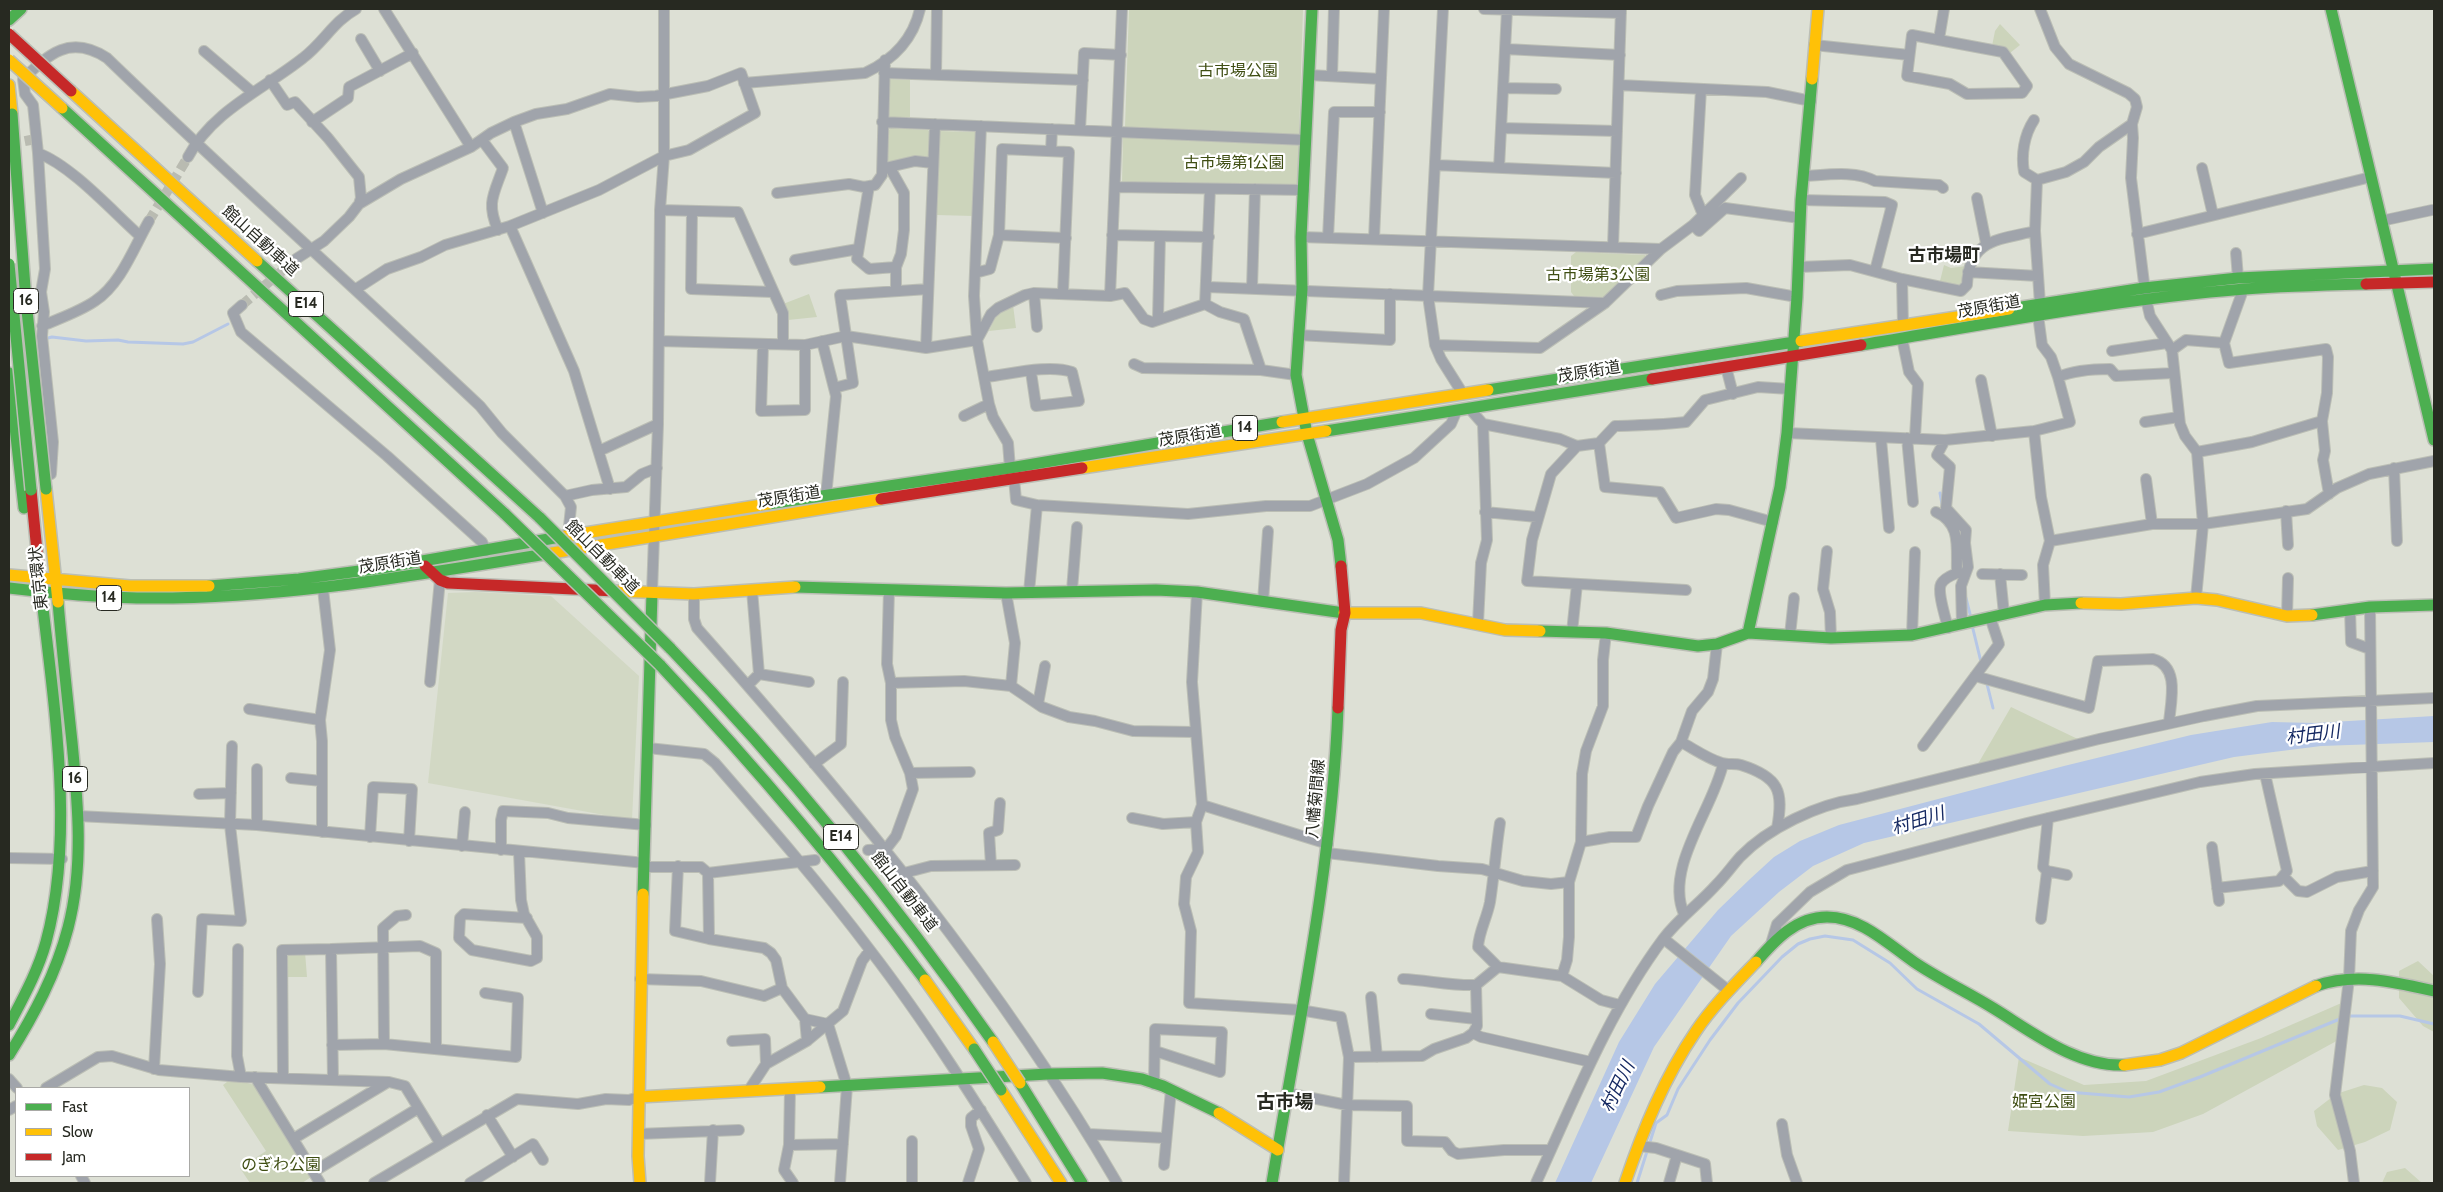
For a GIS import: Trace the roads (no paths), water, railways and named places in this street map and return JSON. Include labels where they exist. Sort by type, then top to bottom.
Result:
[{"type":"main road","points":[[9,20],[21,9]]},
{"type":"main road","name":"八幡菊間線","points":[[1272,1183],[1328,848],[1336,763],[1341,630],[1345,613],[1338,540],[1307,434],[1296,375],[1302,289],[1301,237],[1312,9]]},
{"type":"main road","points":[[1748,633],[1780,487],[1793,356],[1801,200],[1818,9]]},
{"type":"main road","points":[[2331,9],[2392,271],[2434,440]]},
{"type":"main road","name":"館山自動車道","points":[[9,34],[540,518],[714,694],[815,806],[922,942],[993,1042],[1082,1183]]},
{"type":"main road","name":"E14","points":[[9,60],[566,571],[713,720],[810,831],[899,944],[974,1049],[1061,1183]]},
{"type":"main road","name":"東京環状","points":[[9,85],[26,301],[56,580],[78,816],[73,908],[59,962],[27,1027],[9,1055]]},
{"type":"main road","name":"東京環状","points":[[9,264],[40,574],[60,799],[62,859],[56,902],[42,960],[30,987],[9,1025]]},
{"type":"main road","name":"茂原街道","points":[[9,588],[57,595],[131,600],[176,599],[323,589],[436,577],[654,535],[1012,473],[1304,418],[1903,325],[2039,310],[2238,278],[2434,269]]},
{"type":"main road","name":"茂原街道","points":[[2145,294],[2434,282]]},
{"type":"main road","name":"茂原街道","points":[[9,575],[40,574],[56,580],[130,586],[204,586],[299,579],[486,551],[655,520],[1307,434],[1902,338],[2039,310]]},
{"type":"main road","name":"16","points":[[9,373],[27,539],[40,574]]},
{"type":"main road","points":[[420,561],[436,577],[466,584],[652,593],[694,594],[828,586],[889,590],[1006,593],[1072,590],[1197,592],[1345,613],[1420,613],[1478,623],[1505,630],[1606,633],[1649,637],[1680,644],[1717,644],[1748,633],[1831,638],[1912,635],[2045,605],[2069,603],[2121,604],[2196,598],[2217,600],[2287,616],[2314,615],[2370,606],[2434,605]]},
{"type":"main road","points":[[640,1183],[638,1134],[640,979],[652,593]]},
{"type":"main road","points":[[1625,1183],[1676,1062],[1690,1039],[1729,991],[1770,946],[1789,929],[1808,919],[1843,918],[1859,923],[1918,964],[2074,1056],[2116,1065],[2153,1062],[2190,1050],[2308,989],[2332,981],[2349,979],[2384,980],[2434,991]]},
{"type":"main road","points":[[639,1097],[1048,1074],[1122,1075],[1171,1090],[1215,1110],[1278,1150]]},
{"type":"street","points":[[188,157],[195,143],[252,92],[302,59],[341,17],[356,9]]},
{"type":"street","points":[[384,9],[471,147]]},
{"type":"street","points":[[652,593],[658,424],[660,210],[664,156],[662,94],[664,9]]},
{"type":"street","points":[[744,83],[865,74],[885,60],[912,35],[920,9]]},
{"type":"street","points":[[936,9],[936,75]]},
{"type":"street","points":[[1110,296],[1122,9]]},
{"type":"street","points":[[1332,76],[1334,9]]},
{"type":"street","points":[[1374,239],[1384,9]]},
{"type":"street","points":[[1443,9],[1428,296],[1435,345],[1441,360],[1463,394]]},
{"type":"street","points":[[1484,9],[1621,11],[1613,248]]},
{"type":"street","points":[[1939,39],[1944,9]]},
{"type":"street","points":[[2040,9],[2061,57],[2069,64],[2128,93],[2135,99],[2138,107],[2132,124],[2131,178],[2145,294],[2150,316],[2169,346],[2179,417],[2185,436],[2197,452],[2203,524],[2196,598]]},
{"type":"street","points":[[1499,168],[1507,10]]},
{"type":"street","points":[[1912,35],[1939,39],[2003,52],[2027,86],[2022,93],[1967,94],[1950,84],[1908,76],[1912,35]]},
{"type":"street","points":[[361,39],[380,71]]},
{"type":"street","points":[[1814,45],[1909,55]]},
{"type":"street","points":[[46,489],[51,473],[53,442],[42,326],[44,312],[41,292],[45,269],[33,104],[25,94],[22,79],[52,52],[80,48],[93,49],[107,58],[271,214],[312,248],[480,406],[502,433],[565,496],[571,508],[568,536]]},
{"type":"street","points":[[1506,49],[1620,55]]},
{"type":"street","points":[[204,51],[252,92]]},
{"type":"street","points":[[312,122],[348,98],[349,87],[413,53]]},
{"type":"street","points":[[1080,130],[1084,54],[1121,55]]},
{"type":"street","points":[[885,60],[882,122],[886,168],[904,193],[904,230],[901,254],[896,267],[896,291]]},
{"type":"street","points":[[356,289],[386,269],[420,257],[445,245],[510,226],[599,190],[664,156],[689,150],[755,114],[741,73],[708,86],[662,94],[638,97],[610,94],[567,109],[536,114],[514,122],[471,147],[402,179],[359,204]]},
{"type":"street","points":[[884,73],[1083,80]]},
{"type":"street","points":[[1309,75],[1381,79]]},
{"type":"street","points":[[270,80],[287,105],[295,102],[359,176],[361,198],[359,204],[349,217],[324,241],[296,259]]},
{"type":"street","points":[[1619,85],[1767,92],[1811,101]]},
{"type":"street","points":[[1503,88],[1556,89]]},
{"type":"street","points":[[1701,89],[1695,196],[1703,215]]},
{"type":"street","points":[[1328,238],[1334,112],[1380,112]]},
{"type":"street","points":[[2034,120],[2028,128],[2022,162],[2024,172],[2037,180],[2066,172],[2078,166],[2132,124]]},
{"type":"street","points":[[514,122],[543,213]]},
{"type":"street","points":[[882,122],[1306,140]]},
{"type":"street","points":[[926,348],[935,124]]},
{"type":"street","points":[[981,126],[974,296],[978,340],[986,377],[989,404],[993,417],[1008,443],[1016,500],[1036,505],[1188,514],[1266,506],[1310,506],[1367,484],[1414,458],[1451,424],[1463,409],[1483,424],[1560,439],[1577,446],[1599,443],[1615,426],[1639,424],[1650,426],[1686,422],[1705,400],[1758,387],[1790,389]]},
{"type":"street","points":[[1501,128],[1617,131]]},
{"type":"street","points":[[1051,151],[1052,129]]},
{"type":"street","points":[[482,140],[503,168],[490,206],[491,214],[498,230]]},
{"type":"street","points":[[975,273],[990,269],[999,235],[1002,149],[1069,152],[1063,292]]},
{"type":"street","points":[[38,153],[50,158],[67,170],[140,236]]},
{"type":"street","points":[[777,193],[849,184],[875,185],[886,168],[915,161],[933,163]]},
{"type":"street","points":[[1435,166],[1616,174]]},
{"type":"street","points":[[2202,168],[2214,215]]},
{"type":"street","points":[[1804,176],[1844,174],[1870,178],[1875,181],[1939,185],[1943,188]]},
{"type":"street","points":[[2137,234],[2371,177]]},
{"type":"street","points":[[1435,345],[1540,348],[1605,303],[1661,249],[1693,225],[1741,178]]},
{"type":"street","points":[[1786,433],[1882,439],[1944,440],[2034,430],[2070,422],[2051,357],[2042,345],[2034,231],[2037,180]]},
{"type":"street","points":[[869,186],[857,259],[869,269],[896,267]]},
{"type":"street","points":[[1115,187],[1304,190]]},
{"type":"street","points":[[1205,304],[1210,188]]},
{"type":"street","points":[[1252,288],[1255,189]]},
{"type":"street","points":[[1977,198],[1986,244]]},
{"type":"street","points":[[1801,200],[1885,202],[1892,205],[1875,272]]},
{"type":"street","points":[[1693,225],[1699,231],[1725,208],[1800,218]]},
{"type":"street","points":[[660,210],[738,212],[772,292],[783,313],[782,344]]},
{"type":"street","points":[[2381,221],[2432,210]]},
{"type":"street","points":[[692,211],[692,289],[772,292]]},
{"type":"street","points":[[42,326],[96,301],[107,291],[121,272],[149,221]]},
{"type":"street","points":[[510,226],[574,371],[610,489]]},
{"type":"street","points":[[1799,267],[1850,265],[1902,279],[1961,291],[1967,285],[1968,272],[1975,252],[1986,244],[2034,231]]},
{"type":"street","points":[[999,235],[1066,238]]},
{"type":"street","points":[[1112,235],[1209,237]]},
{"type":"street","points":[[1158,318],[1160,236]]},
{"type":"street","points":[[1301,237],[1661,249]]},
{"type":"street","points":[[795,260],[858,249]]},
{"type":"street","points":[[2236,253],[2238,278]]},
{"type":"street","points":[[1968,272],[2038,276]]},
{"type":"street","points":[[1902,279],[1903,325]]},
{"type":"street","points":[[1207,287],[1302,289],[1605,303]]},
{"type":"street","points":[[1661,295],[1677,291],[1746,288],[1797,297]]},
{"type":"street","points":[[834,388],[853,383],[840,295],[928,289]]},
{"type":"street","points":[[2243,290],[2224,343],[2229,363],[2326,349],[2328,357],[2327,393],[2325,415],[2322,421],[2325,451],[2323,460],[2329,494]]},
{"type":"street","points":[[978,340],[991,314],[998,308],[1034,293],[1063,292],[1110,296],[1125,293],[1144,319],[1152,322],[1158,318],[1205,304],[1220,312],[1244,319],[1261,370]]},
{"type":"street","points":[[1034,293],[1037,328]]},
{"type":"street","points":[[1298,335],[1390,340],[1390,294]]},
{"type":"street","points":[[242,305],[233,313],[241,332],[386,456],[482,542],[486,551]]},
{"type":"street","points":[[659,341],[805,345],[846,336],[926,348],[978,340]]},
{"type":"street","points":[[1902,338],[1909,372],[1918,384],[1911,438],[1913,502]]},
{"type":"street","points":[[2112,351],[2169,346],[2186,340],[2224,343]]},
{"type":"street","points":[[822,341],[836,396],[826,496]]},
{"type":"street","points":[[763,345],[761,411],[805,410],[805,345]]},
{"type":"street","points":[[1134,364],[1143,368],[1261,370],[1296,375]]},
{"type":"street","points":[[1726,367],[1733,394]]},
{"type":"street","points":[[986,377],[1061,368],[1072,372],[1079,401],[1036,406],[1031,372]]},
{"type":"street","points":[[2058,377],[2089,369],[2110,369],[2116,376],[2173,373]]},
{"type":"street","points":[[1981,380],[1992,436]]},
{"type":"street","points":[[964,416],[989,404]]},
{"type":"street","points":[[2145,422],[2179,417]]},
{"type":"street","points":[[2197,452],[2252,442],[2322,421]]},
{"type":"street","points":[[599,451],[658,424]]},
{"type":"street","points":[[1478,623],[1481,563],[1487,540],[1483,424]]},
{"type":"street","points":[[2034,430],[2041,497],[2050,540],[2043,565],[2045,605]]},
{"type":"street","points":[[1882,439],[1889,528]]},
{"type":"street","points":[[1944,440],[1937,455],[1950,467],[1946,508],[1966,530],[1965,543],[1968,567],[1961,586],[1962,624]]},
{"type":"street","points":[[1599,443],[1605,487],[1660,492],[1676,518],[1716,509],[1729,510],[1773,522]]},
{"type":"street","points":[[1577,446],[1551,474],[1537,517],[1527,582],[1686,590]]},
{"type":"street","points":[[2050,540],[2152,524],[2203,524],[2307,509],[2329,494],[2368,474],[2434,461]]},
{"type":"street","points":[[565,496],[592,490],[626,487],[642,474],[657,468]]},
{"type":"street","points":[[2394,468],[2397,541]]},
{"type":"street","points":[[2146,479],[2152,524]]},
{"type":"street","points":[[1029,592],[1036,505]]},
{"type":"street","points":[[2286,511],[2288,545]]},
{"type":"street","points":[[1485,512],[1537,517]]},
{"type":"street","points":[[1936,512],[1945,516],[1956,531],[1957,572],[1945,579],[1941,584],[1940,591],[1948,628]]},
{"type":"street","points":[[1072,590],[1077,527]]},
{"type":"street","points":[[1262,602],[1268,531]]},
{"type":"street","points":[[1827,552],[1823,589],[1830,612],[1831,638]]},
{"type":"street","points":[[1912,635],[1915,552]]},
{"type":"street","points":[[1982,574],[2022,575]]},
{"type":"street","points":[[2000,574],[2004,614]]},
{"type":"street","points":[[430,682],[436,577]]},
{"type":"street","points":[[2287,616],[2288,578]]},
{"type":"street","points":[[1572,632],[1577,584]]},
{"type":"street","points":[[322,832],[322,741],[320,720],[330,650],[323,589]]},
{"type":"street","points":[[748,685],[759,674],[752,590]]},
{"type":"street","points":[[868,850],[886,849],[896,836],[913,789],[910,773],[895,737],[891,720],[891,683],[887,658],[889,590]]},
{"type":"street","points":[[1197,592],[1192,682],[1202,805],[1196,822],[1198,852],[1186,877],[1184,904],[1191,932],[1189,1003],[1300,1010],[1341,1017],[1349,1057],[1344,1183]]},
{"type":"street","points":[[1006,593],[1015,643],[1011,686]]},
{"type":"street","points":[[694,594],[694,619],[697,628],[748,685],[886,849],[951,934],[1048,1074],[1088,1134],[1117,1183]]},
{"type":"street","points":[[1790,635],[1794,598]]},
{"type":"street","points":[[2354,1183],[2350,1151],[2335,1095],[2349,979],[2351,931],[2359,910],[2373,887],[2370,606]]},
{"type":"street","points":[[2350,609],[2351,642],[2370,649]]},
{"type":"street","points":[[1922,746],[1999,644],[1990,617]]},
{"type":"street","points":[[1562,976],[1567,960],[1569,937],[1569,882],[1581,842],[1582,774],[1586,751],[1603,706],[1603,660],[1606,633]]},
{"type":"street","points":[[1581,842],[1610,837],[1636,837],[1660,777],[1673,752],[1681,742],[1692,711],[1708,692],[1713,679],[1717,644]]},
{"type":"street","points":[[1975,676],[2089,708],[2098,661],[2153,659],[2159,661],[2171,676],[2173,684],[2169,722]]},
{"type":"street","points":[[1038,704],[1044,666]]},
{"type":"street","points":[[759,674],[810,682]]},
{"type":"street","points":[[891,683],[964,681],[1011,686],[1038,704],[1069,718],[1102,722],[1133,731],[1195,732]]},
{"type":"street","points":[[814,764],[840,744],[843,682]]},
{"type":"street","points":[[1536,1183],[1620,1005],[1664,939],[1684,914],[1700,903],[1741,856],[1777,828],[1838,802],[1857,799],[2169,722],[2257,706],[2434,698]]},
{"type":"street","points":[[249,709],[320,720]]},
{"type":"street","points":[[1681,742],[1723,764],[1740,764],[1768,777],[1779,792],[1781,806],[1777,828]]},
{"type":"street","points":[[198,992],[202,919],[241,921],[230,825],[232,746]]},
{"type":"street","points":[[648,748],[704,754],[715,763],[800,862],[870,950],[962,1079],[1026,1183]]},
{"type":"street","points":[[1770,946],[1777,924],[1810,892],[1847,870],[2048,818],[2200,782],[2265,774],[2434,763]]},
{"type":"street","points":[[1684,914],[1678,893],[1680,877],[1697,829],[1719,780],[1723,764]]},
{"type":"street","points":[[257,770],[257,826]]},
{"type":"street","points":[[910,773],[970,772]]},
{"type":"street","points":[[2217,888],[2279,881],[2287,871],[2265,774]]},
{"type":"street","points":[[291,778],[322,781]]},
{"type":"street","points":[[370,837],[373,787],[412,789],[409,841]]},
{"type":"street","points":[[199,794],[231,793]]},
{"type":"street","points":[[991,865],[989,833],[998,830],[1000,804]]},
{"type":"street","points":[[1202,805],[1328,848],[1438,866],[1482,868],[1523,881],[1551,884],[1569,882]]},
{"type":"street","points":[[500,850],[503,811],[548,813],[568,818],[646,826]]},
{"type":"street","points":[[462,846],[465,812]]},
{"type":"street","points":[[78,816],[257,826],[644,865],[701,866],[708,873],[709,938]]},
{"type":"street","points":[[1132,818],[1163,824],[1196,822]]},
{"type":"street","points":[[2041,919],[2046,871],[2043,867],[2048,818]]},
{"type":"street","points":[[1500,823],[1490,900],[1485,923],[1479,935],[1478,947],[1498,967],[1562,976],[1601,1000],[1620,1005]]},
{"type":"street","points":[[2212,846],[2218,901]]},
{"type":"street","points":[[518,852],[521,900],[536,937],[537,958],[531,961],[472,950],[459,938],[460,918],[464,914],[527,918]]},
{"type":"street","points":[[9,858],[62,859]]},
{"type":"street","points":[[708,873],[815,860]]},
{"type":"street","points":[[904,873],[931,866],[1015,865]]},
{"type":"street","points":[[678,866],[675,931],[764,948],[776,960],[782,988],[805,1019],[806,1041]]},
{"type":"street","points":[[2046,871],[2067,875]]},
{"type":"street","points":[[2284,877],[2298,891],[2307,892],[2337,877],[2373,871]]},
{"type":"street","points":[[384,1044],[383,928],[397,916],[406,915]]},
{"type":"street","points":[[154,1069],[160,964],[157,919]]},
{"type":"street","points":[[1664,939],[1729,991]]},
{"type":"street","points":[[283,1078],[282,950],[420,946],[436,953],[436,1049]]},
{"type":"street","points":[[238,949],[237,1056],[241,1077]]},
{"type":"street","points":[[331,949],[333,1080]]},
{"type":"street","points":[[749,1090],[766,1064],[806,1041],[843,1011],[862,961],[870,950]]},
{"type":"street","points":[[1402,979],[1427,980],[1459,986],[1476,985],[1498,967]]},
{"type":"street","points":[[640,979],[701,981],[764,996],[782,988]]},
{"type":"street","points":[[1349,1057],[1422,1056],[1440,1046],[1460,1041],[1473,1033],[1477,1026],[1476,985]]},
{"type":"street","points":[[332,1045],[384,1044],[516,1057],[518,998],[485,994]]},
{"type":"street","points":[[1371,998],[1377,1056]]},
{"type":"street","points":[[1431,1014],[1476,1018]]},
{"type":"street","points":[[805,1019],[828,1024]]},
{"type":"street","points":[[828,1024],[847,1086],[840,1183]]},
{"type":"street","points":[[1154,1084],[1155,1029],[1222,1032],[1220,1072],[1155,1051]]},
{"type":"street","points":[[1473,1033],[1481,1037],[1592,1062]]},
{"type":"street","points":[[732,1040],[765,1039],[766,1064]]},
{"type":"street","points":[[48,1087],[98,1057],[112,1056],[154,1069],[241,1077],[389,1082],[405,1086],[417,1109],[440,1143]]},
{"type":"street","points":[[255,1077],[320,1183]]},
{"type":"street","points":[[292,1139],[389,1082]]},
{"type":"street","points":[[790,1089],[789,1145],[784,1170],[793,1183]]},
{"type":"street","points":[[1164,1165],[1165,1138],[1171,1090]]},
{"type":"street","points":[[1287,1093],[1348,1105],[1407,1106],[1407,1141],[1445,1142],[1452,1151],[1458,1154],[1504,1150],[1551,1150]]},
{"type":"street","points":[[374,1183],[517,1099],[578,1104],[606,1098],[629,1100],[639,1097]]},
{"type":"street","points":[[313,1172],[417,1109]]},
{"type":"street","points":[[968,1183],[979,1149],[970,1126],[972,1118],[981,1110]]},
{"type":"street","points":[[487,1115],[513,1157]]},
{"type":"street","points":[[1782,1124],[1787,1155],[1796,1183]]},
{"type":"street","points":[[710,1183],[713,1130]]},
{"type":"street","points":[[638,1134],[739,1130]]},
{"type":"street","points":[[1088,1134],[1165,1138]]},
{"type":"street","points":[[912,1141],[912,1183]]},
{"type":"street","points":[[470,1183],[533,1144],[543,1160]]},
{"type":"street","points":[[789,1145],[843,1144]]},
{"type":"street","points":[[1639,1146],[1656,1148],[1705,1164],[1708,1183]]},
{"type":"street","points":[[1669,1183],[1677,1155]]},
{"type":"water","name":"村田川","points":[[2434,716],[2434,742],[2321,746],[2234,757],[1864,843],[1813,866],[1779,892],[1731,936],[1654,1047],[1591,1183],[1555,1183],[1619,1042],[1655,984],[1718,910],[1774,857],[1800,841],[1839,825],[2191,735],[2272,722],[2315,723]]},
{"type":"waterway","points":[[44,339],[52,337],[86,341],[118,340],[183,344],[193,342],[228,324]]},
{"type":"waterway","points":[[1940,493],[1942,504]]},
{"type":"waterway","points":[[1966,598],[1971,618]]},
{"type":"waterway","points":[[1972,625],[1981,662]]},
{"type":"waterway","points":[[1986,680],[1993,708]]},
{"type":"waterway","points":[[1637,1183],[1656,1123],[1667,1115],[1678,1089],[1710,1040],[1738,1003],[1782,957],[1798,944],[1825,936],[1853,940],[1890,963],[1917,989],[1979,1024],[2050,1084],[2068,1092],[2129,1097],[2159,1092],[2347,1016],[2400,1016],[2434,1024]]},
{"type":"tunnel","points":[[10,144],[36,139]]},
{"type":"tunnel","points":[[149,221],[188,157]]},
{"type":"tunnel","points":[[242,305],[296,259]]},
{"type":"district","name":"古市場町","points":[[1944,256]]},
{"type":"district","name":"古市場","points":[[1285,1102]]},
{"type":"park label","name":"古市場公園","points":[[1238,71]]},
{"type":"park label","name":"古市場第1公園","points":[[1234,163]]},
{"type":"park label","name":"古市場第3公園","points":[[1598,275]]},
{"type":"park label","name":"姫宮公園","points":[[2044,1102]]},
{"type":"park label","name":"のぎわ公園","points":[[281,1165]]}]
